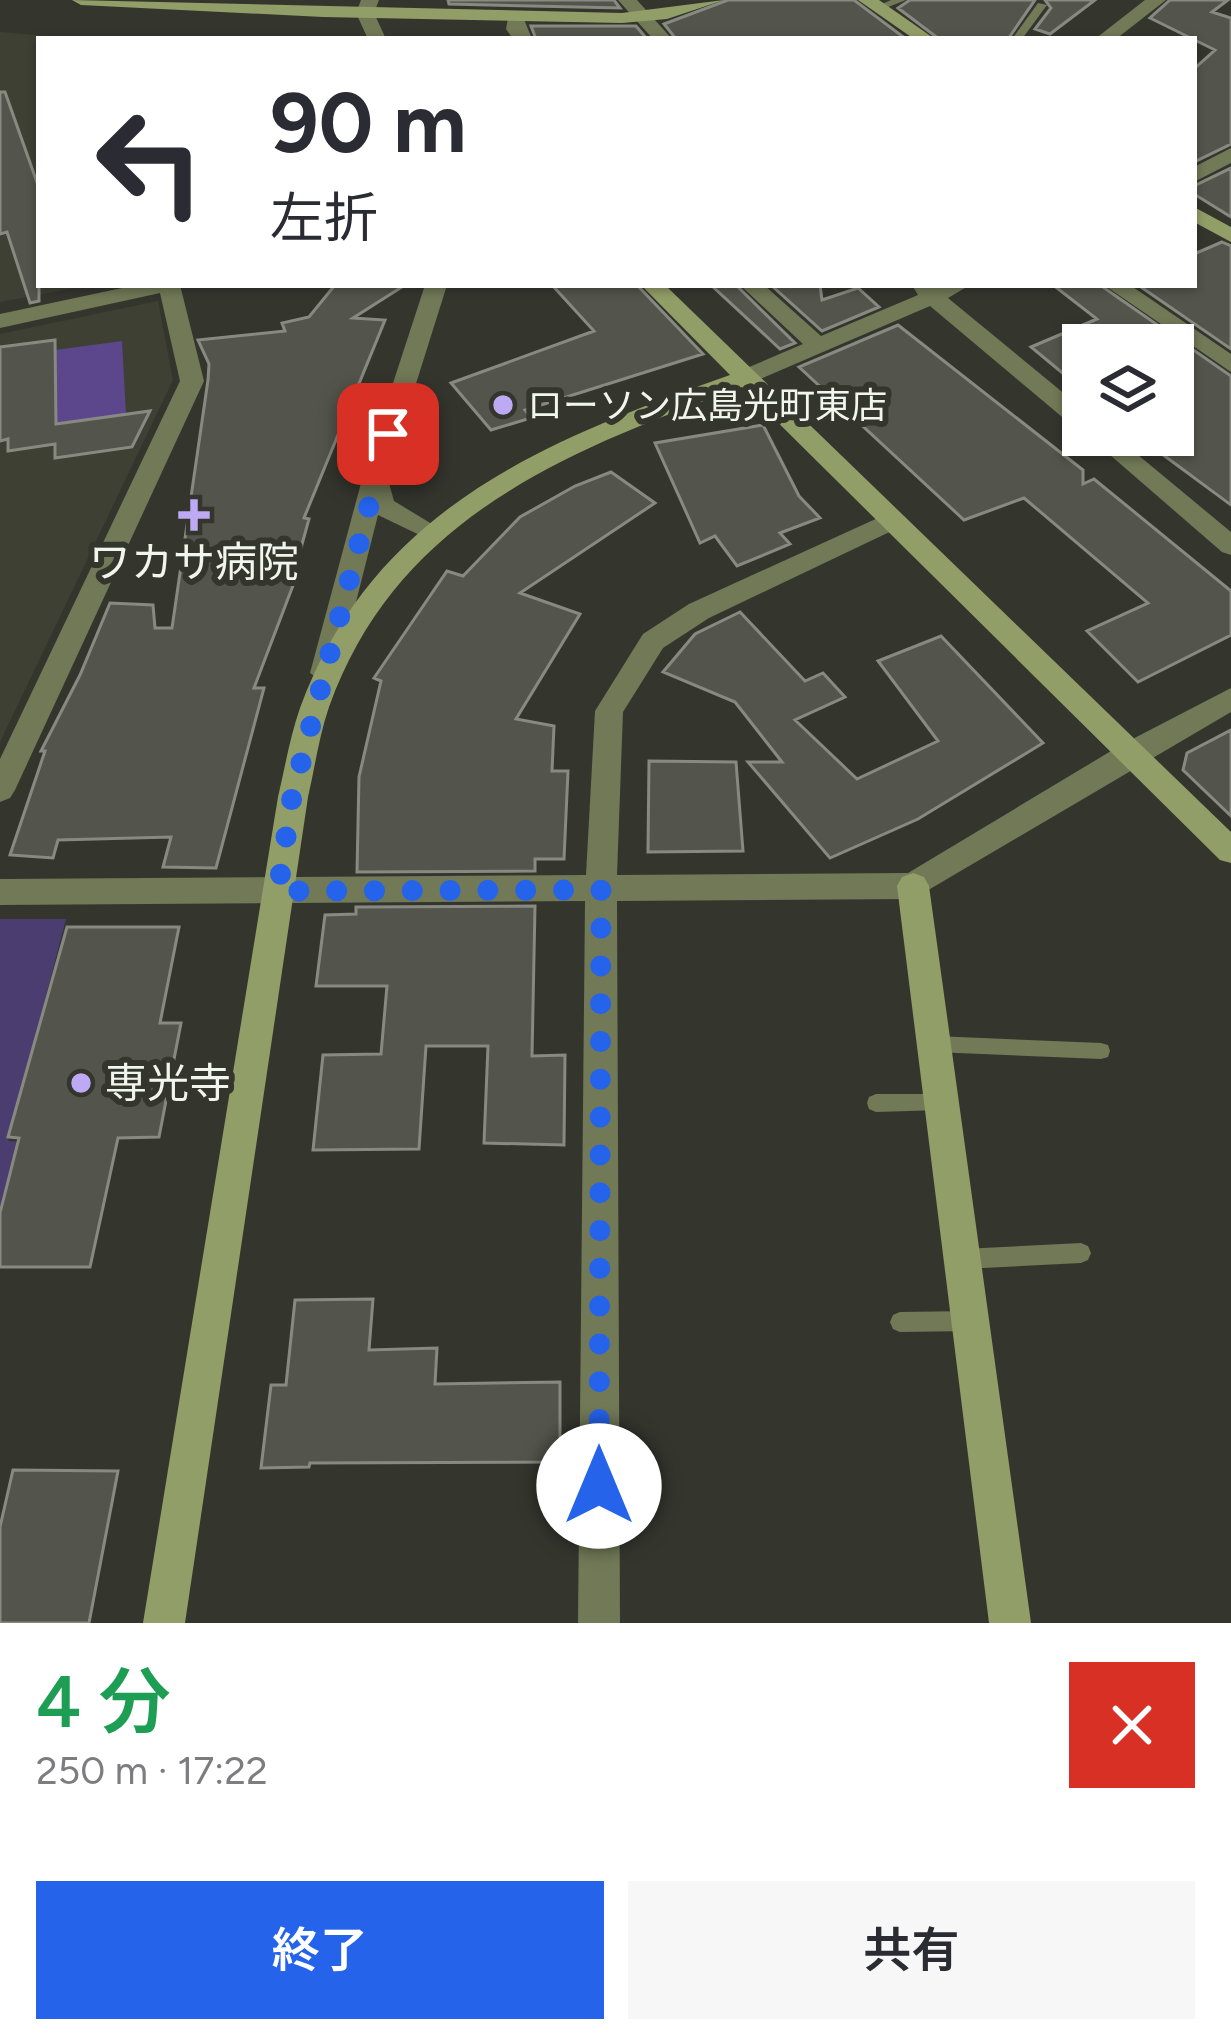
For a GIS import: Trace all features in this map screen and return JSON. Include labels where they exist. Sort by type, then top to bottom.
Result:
[{"type":"street","points":[[81,0],[644,18],[715,0]]},
{"type":"street","points":[[627,0],[660,36]]},
{"type":"street","points":[[1108,36],[1157,0]]},
{"type":"street","points":[[872,4],[921,36]]},
{"type":"street","points":[[368,6],[375,36]]},
{"type":"street","points":[[515,16],[521,36]]},
{"type":"street","points":[[1197,174],[1231,154]]},
{"type":"street","points":[[1197,215],[1231,236]]},
{"type":"street","points":[[0,321],[154,288]]},
{"type":"street","points":[[0,790],[192,381],[169,288]]},
{"type":"street","points":[[164,1623],[292,797],[376,472],[435,288]]},
{"type":"street","points":[[655,288],[1231,851]]},
{"type":"street","points":[[754,288],[818,346]]},
{"type":"street","points":[[1119,288],[1231,365]]},
{"type":"street","points":[[316,702],[359,618],[432,532],[546,460],[643,414],[818,346],[926,291],[1062,404]]},
{"type":"street","points":[[1124,456],[1231,546]]},
{"type":"street","points":[[376,472],[382,506],[432,532]]},
{"type":"street","points":[[599,1623],[601,890],[609,711],[653,641],[699,610],[891,521]]},
{"type":"street","points":[[0,892],[913,886],[1131,753],[1231,699]]},
{"type":"street","points":[[913,886],[1010,1623]]},
{"type":"lane","points":[[872,4],[901,0]]},
{"type":"lane","points":[[1019,36],[1042,5]]},
{"type":"lane","points":[[934,1043],[1101,1051]]},
{"type":"lane","points":[[876,1103],[942,1102]]},
{"type":"lane","points":[[963,1258],[1081,1253]]},
{"type":"lane","points":[[900,1322],[971,1321]]},
{"type":"shaded area","points":[[0,32],[47,36],[36,36],[36,288],[75,288],[0,302]]},
{"type":"shaded area","points":[[158,301],[173,380],[0,742],[0,334]]},
{"type":"shaded area","points":[[122,341],[126,414],[56,424],[55,350]]},
{"type":"shaded area","points":[[0,919],[66,919],[8,1141],[24,1142],[0,1239]]},
{"type":"building","points":[[448,0],[614,0],[620,8],[449,4]]},
{"type":"building","points":[[728,0],[854,0],[902,36],[674,36],[664,24]]},
{"type":"building","points":[[910,0],[1035,0],[1010,36],[935,36],[898,8]]},
{"type":"building","points":[[1045,0],[1095,0],[1050,34],[1035,29],[1051,8]]},
{"type":"building","points":[[1170,0],[1228,0],[1212,12],[1231,18],[1231,144],[1197,161],[1197,66],[1215,50],[1197,41],[1197,36],[1187,36],[1150,18]]},
{"type":"building","points":[[531,26],[636,26],[644,36],[535,36]]},
{"type":"building","points":[[0,92],[5,92],[36,180],[39,301],[30,303],[7,232],[0,234]]},
{"type":"building","points":[[1231,168],[1231,217],[1197,196],[1197,185]]},
{"type":"building","points":[[1222,242],[1231,246],[1231,349],[1142,288],[1197,288],[1197,253]]},
{"type":"building","points":[[333,288],[400,288],[353,318],[385,320],[304,518],[309,519],[296,566],[300,567],[254,688],[264,688],[216,868],[163,867],[171,837],[58,840],[53,858],[10,855],[45,751],[41,751],[110,603],[153,605],[155,628],[172,628],[208,380],[209,364],[198,340],[285,331],[282,323],[309,317]]},
{"type":"building","points":[[555,288],[640,288],[703,354],[525,410],[531,418],[491,430],[451,383],[594,331]]},
{"type":"building","points":[[714,288],[739,288],[795,343],[780,349]]},
{"type":"building","points":[[774,288],[820,288],[822,300],[858,288],[879,307],[822,331]]},
{"type":"building","points":[[1057,288],[1104,288],[1156,324],[1085,324],[1097,319]]},
{"type":"building","points":[[898,325],[1083,470],[1083,484],[1094,479],[1231,591],[1231,635],[1138,682],[1087,631],[1148,603],[1024,498],[964,520],[799,367]]},
{"type":"building","points":[[1062,334],[1062,373],[1031,347]]},
{"type":"building","points":[[55,340],[56,424],[150,411],[132,447],[55,458],[55,444],[8,451],[8,439],[0,441],[0,347]]},
{"type":"building","points":[[1194,350],[1231,376],[1231,505],[1165,456],[1194,456]]},
{"type":"building","points":[[763,425],[799,496],[820,518],[780,533],[790,544],[737,566],[715,536],[700,543],[655,443]]},
{"type":"building","points":[[611,472],[655,503],[520,593],[580,614],[516,719],[554,726],[552,771],[568,771],[564,859],[535,859],[535,871],[357,872],[359,777],[381,681],[374,678],[447,571],[463,576],[520,517]]},
{"type":"building","points":[[740,612],[805,681],[823,673],[845,697],[795,720],[857,779],[938,741],[878,661],[941,636],[1043,743],[918,819],[830,858],[748,762],[782,762],[735,702],[663,672],[695,634]]},
{"type":"building","points":[[1231,730],[1231,816],[1183,770],[1187,753]]},
{"type":"building","points":[[649,761],[736,762],[743,851],[648,852]]},
{"type":"building","points":[[535,906],[532,1056],[565,1055],[564,1145],[484,1143],[488,1046],[426,1046],[419,1149],[313,1150],[323,1055],[381,1054],[387,986],[316,986],[325,915],[356,914],[356,907]]},
{"type":"building","points":[[67,927],[179,927],[160,1023],[181,1023],[159,1137],[118,1138],[90,1267],[0,1267],[0,1213],[19,1138],[8,1137]]},
{"type":"building","points":[[373,1299],[369,1350],[437,1348],[435,1384],[560,1382],[560,1462],[310,1463],[309,1467],[261,1468],[271,1385],[286,1385],[295,1300]]},
{"type":"building","points":[[13,1470],[118,1471],[89,1623],[0,1623],[0,1527]]},
{"type":"place","name":"ローソン広島光町東店","points":[[503,405]]},
{"type":"place","name":"ワカサ病院","points":[[194,515]]},
{"type":"place","name":"専光寺","points":[[81,1083]]},
{"type":"route","points":[[388,434],[292,797],[278,891],[601,890],[599,1486]]}]
